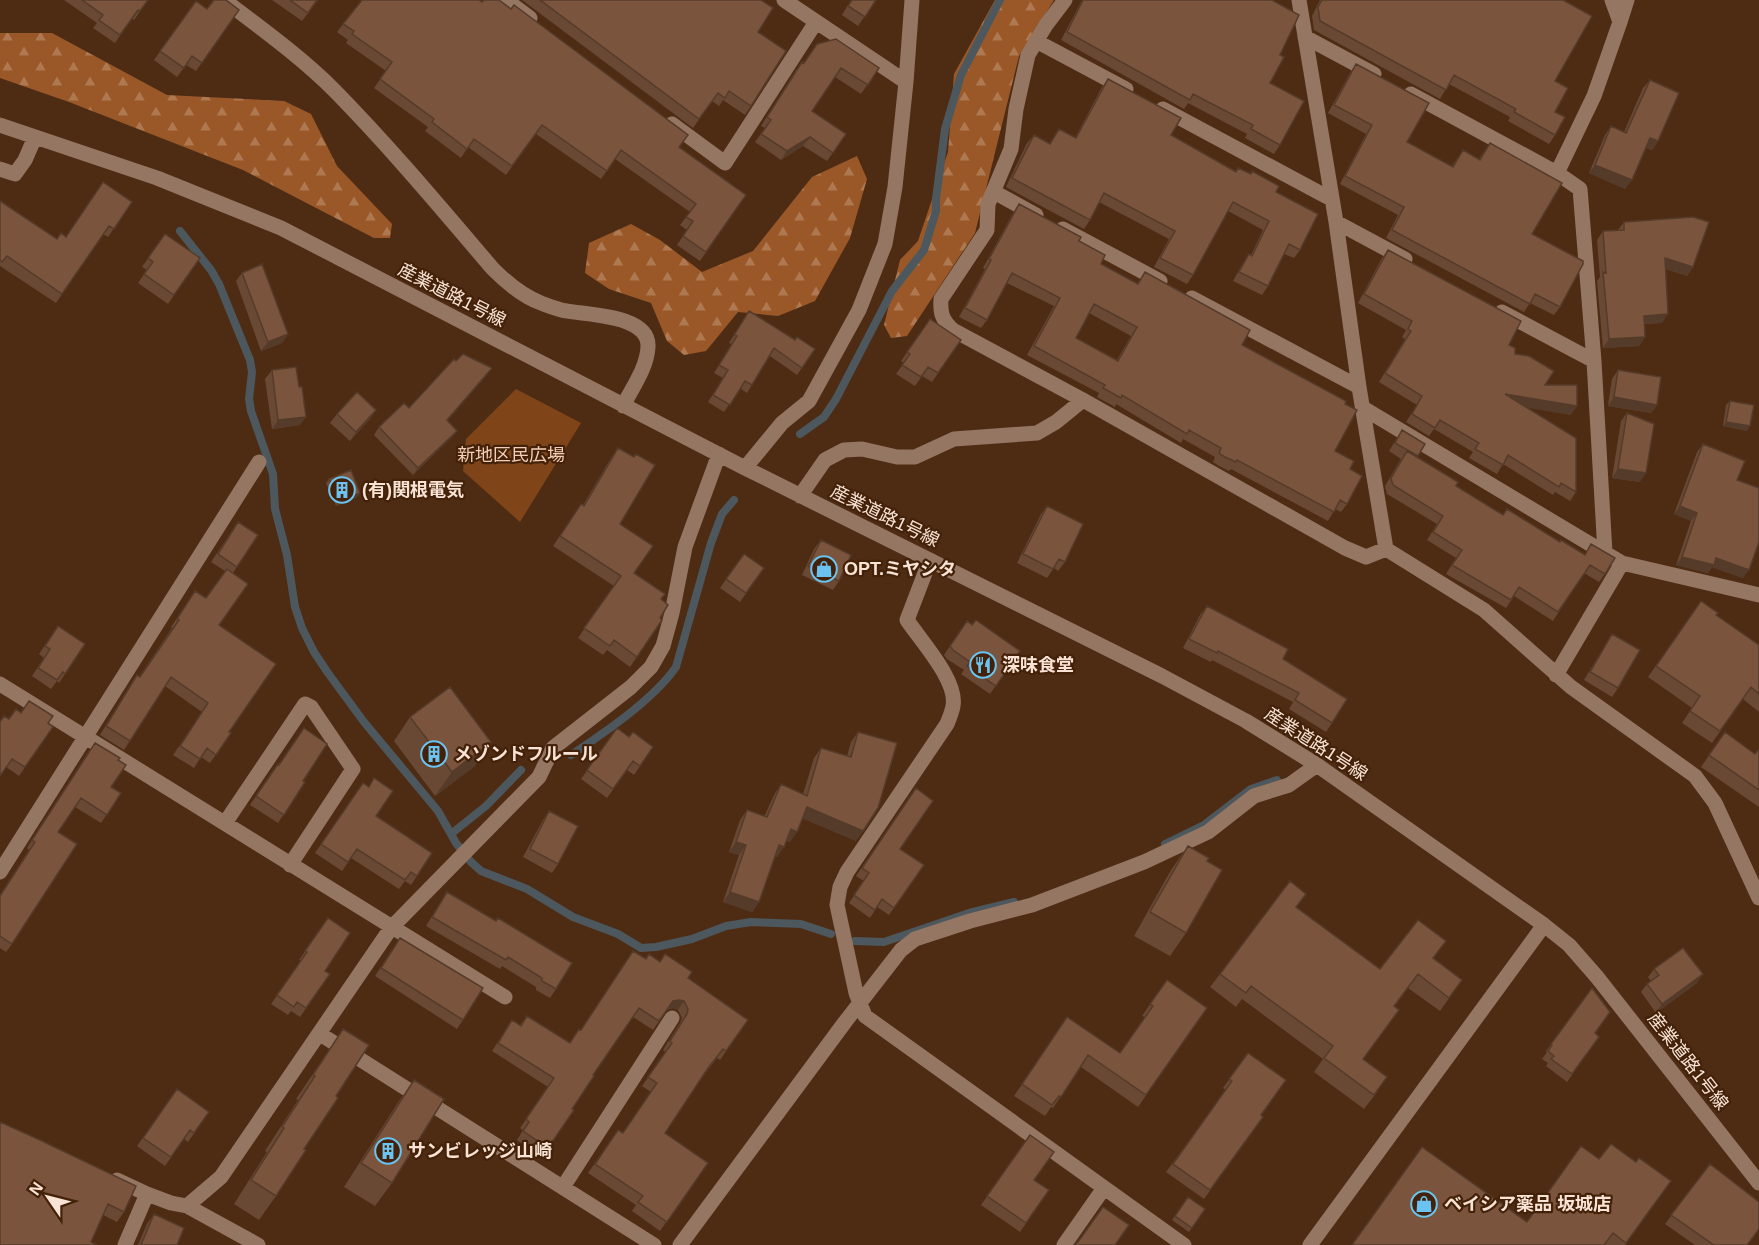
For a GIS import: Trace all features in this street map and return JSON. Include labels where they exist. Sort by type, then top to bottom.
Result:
[{"type":"street","points":[[224,0],[291,51],[333,89],[391,150],[509,285],[539,303],[567,311],[586,312],[626,321],[643,331],[648,345],[644,365],[623,406]]},
{"type":"street","points":[[506,0],[542,27]]},
{"type":"street","points":[[784,0],[906,82]]},
{"type":"street","points":[[745,468],[782,423],[809,400],[860,309],[885,244],[895,187],[912,0]]},
{"type":"street","points":[[1065,0],[1028,55],[1011,149],[988,204],[987,230],[941,299],[940,310],[945,323],[953,330],[1083,400],[1345,548],[1366,557],[1386,549]]},
{"type":"street","points":[[1299,0],[1386,549],[1484,610],[1556,675],[1695,776],[1715,803],[1759,898]]},
{"type":"street","points":[[1612,0],[1620,22]]},
{"type":"street","points":[[1557,173],[1594,96],[1627,0]]},
{"type":"street","points":[[1285,8],[1301,17]]},
{"type":"street","points":[[660,116],[725,163],[816,22]]},
{"type":"street","points":[[1305,37],[1557,173],[1580,189],[1594,361],[1605,553]]},
{"type":"street","points":[[1036,41],[1331,199]]},
{"type":"street","name":"産業道路1号線","points":[[0,125],[157,178],[281,228],[623,406],[1162,676],[1246,722],[1317,765],[1569,945],[1598,977],[1759,1183]]},
{"type":"street","points":[[0,169],[15,174],[25,160],[35,137]]},
{"type":"street","points":[[994,192],[1359,387]]},
{"type":"street","points":[[1336,222],[1418,267]]},
{"type":"street","points":[[1491,305],[1594,361]]},
{"type":"street","points":[[800,495],[825,460],[844,450],[862,449],[897,457],[915,457],[954,439],[1036,434],[1056,422],[1083,400]]},
{"type":"street","points":[[1363,408],[1622,563],[1759,595]]},
{"type":"street","points":[[187,1206],[221,1177],[391,928],[539,777],[553,748],[631,687],[651,667],[663,646],[685,547],[718,454]]},
{"type":"street","points":[[0,872],[259,462]]},
{"type":"street","points":[[930,560],[907,620],[947,675],[953,693],[954,706],[947,724],[847,872],[840,887],[837,905],[860,1004],[865,1016],[1184,1245]]},
{"type":"street","points":[[1556,675],[1622,563]]},
{"type":"street","points":[[0,684],[391,928],[505,996]]},
{"type":"street","points":[[225,823],[305,704],[311,707],[353,769],[291,865]]},
{"type":"street","points":[[680,1245],[845,1022],[901,950],[915,939],[970,921],[1032,905],[1144,862],[1208,831],[1254,796],[1289,785],[1317,765]]},
{"type":"street","points":[[1310,1245],[1544,925]]},
{"type":"street","points":[[563,1187],[672,1018]]},
{"type":"street","points":[[320,1034],[654,1245]]},
{"type":"street","points":[[105,1174],[147,1194],[187,1206],[258,1245]]},
{"type":"street","points":[[1064,1245],[1104,1188]]},
{"type":"street","points":[[125,1245],[147,1194]]},
{"type":"green space","points":[[995,0],[1054,0],[1019,56],[975,233],[907,336],[891,338],[884,325],[900,260],[918,241],[948,152],[954,74]]},
{"type":"green space","points":[[0,33],[52,33],[167,95],[284,101],[311,114],[337,166],[392,224],[390,238],[374,238],[243,170],[69,102],[0,78]]},
{"type":"green space","points":[[857,156],[867,179],[850,238],[815,301],[778,316],[738,312],[706,351],[684,355],[667,341],[651,303],[609,289],[585,273],[589,243],[631,224],[660,240],[702,272],[753,251],[812,177]]},
{"type":"green space","name":"新地区民広場","points":[[516,389],[581,423],[520,522],[463,471],[466,439]]},
{"type":"building","points":[[82,0],[148,0],[120,35],[99,20],[103,15]]},
{"type":"building","points":[[214,0],[226,0],[239,10],[202,63],[192,56],[184,68],[160,51],[196,1],[207,9]]},
{"type":"building","points":[[290,0],[317,0],[308,13]]},
{"type":"building","points":[[362,0],[479,0],[482,2],[499,0],[511,9],[514,5],[688,135],[679,147],[746,195],[706,252],[683,236],[693,221],[686,217],[696,204],[621,150],[607,171],[542,125],[512,166],[474,139],[467,149],[432,122],[434,119],[380,79],[392,62],[352,34],[354,31],[343,24]]},
{"type":"building","points":[[540,0],[761,0],[773,8],[758,32],[786,51],[751,106],[729,91],[725,98],[718,93],[699,119]]},
{"type":"building","points":[[852,0],[876,0],[865,17],[848,6]]},
{"type":"building","points":[[1083,0],[1272,0],[1299,15],[1280,55],[1284,57],[1270,83],[1304,101],[1280,145],[1251,129],[1253,125],[1193,94],[1190,100],[1067,32]]},
{"type":"building","points":[[1322,0],[1563,0],[1592,16],[1555,81],[1568,88],[1555,112],[1565,117],[1555,135],[1514,112],[1516,109],[1454,75],[1446,90],[1320,21],[1318,7]]},
{"type":"building","points":[[836,39],[879,68],[868,85],[841,68],[812,111],[846,134],[833,153],[810,137],[787,151],[761,134],[771,120],[767,117],[802,62],[804,63],[817,44]]},
{"type":"building","points":[[1356,64],[1429,103],[1407,142],[1453,167],[1463,150],[1480,160],[1490,143],[1562,183],[1532,234],[1583,261],[1560,307],[1535,294],[1530,304],[1392,230],[1404,207],[1345,176],[1372,125],[1334,105]]},
{"type":"building","points":[[1108,79],[1181,118],[1171,135],[1236,172],[1238,168],[1251,174],[1252,171],[1279,186],[1276,192],[1318,214],[1300,250],[1289,244],[1268,286],[1239,272],[1249,254],[1252,256],[1269,221],[1233,202],[1193,275],[1160,258],[1175,231],[1104,193],[1090,220],[1012,178],[1034,135],[1050,144],[1059,129],[1076,138]]},
{"type":"building","points":[[1650,80],[1679,93],[1658,141],[1650,138],[1632,180],[1595,165],[1611,126],[1626,133]]},
{"type":"building","points":[[103,182],[132,202],[114,229],[109,226],[62,294],[7,256],[2,262],[0,260],[0,201],[57,239],[61,233],[66,237]]},
{"type":"building","points":[[1019,204],[1081,237],[1079,241],[1105,255],[1101,264],[1138,284],[1145,272],[1250,330],[1242,345],[1346,401],[1345,404],[1357,410],[1335,451],[1354,461],[1350,469],[1362,476],[1347,504],[1340,500],[1334,512],[1237,460],[1236,462],[1225,457],[1219,453],[1221,448],[1189,430],[1187,434],[1122,395],[1121,398],[1103,388],[1105,385],[1034,346],[1060,298],[1012,273],[987,320],[965,308],[991,260],[989,259]],"holes":[[[1094,304],[1137,327],[1118,361],[1076,338]]]},
{"type":"building","points":[[1693,217],[1709,222],[1693,267],[1665,258],[1668,314],[1644,316],[1645,337],[1609,339],[1603,272],[1606,273],[1603,231],[1624,230],[1624,222]]},
{"type":"building","points":[[165,234],[200,258],[174,295],[144,274],[153,262],[148,258]]},
{"type":"building","points":[[1388,250],[1521,321],[1509,345],[1515,348],[1515,354],[1529,356],[1554,371],[1545,385],[1577,385],[1577,406],[1505,394],[1576,438],[1576,492],[1561,483],[1559,487],[1508,455],[1503,465],[1475,449],[1479,443],[1440,420],[1435,428],[1412,414],[1422,396],[1385,373],[1411,331],[1408,329],[1412,321],[1364,294]]},
{"type":"building","points":[[262,264],[288,334],[268,342],[242,273]]},
{"type":"building","points":[[749,311],[795,340],[797,337],[815,349],[802,368],[774,348],[752,385],[745,381],[730,405],[713,395],[728,370],[719,365]]},
{"type":"building","points":[[930,319],[961,340],[938,373],[928,367],[921,377],[902,365],[910,354],[907,352]]},
{"type":"building","points":[[463,354],[492,368],[447,420],[457,431],[418,468],[379,427],[404,403],[409,408],[454,359],[456,361]]},
{"type":"building","points":[[296,367],[299,387],[302,387],[306,417],[278,420],[272,370]]},
{"type":"building","points":[[1618,370],[1661,377],[1657,405],[1614,397]]},
{"type":"building","points":[[357,392],[376,410],[356,432],[337,414]]},
{"type":"building","points":[[1730,401],[1754,405],[1750,426],[1726,422]]},
{"type":"building","points":[[1627,413],[1654,424],[1646,473],[1618,469]]},
{"type":"building","points":[[1402,430],[1425,444],[1418,456],[1395,443]]},
{"type":"building","points":[[1703,444],[1745,461],[1737,480],[1759,488],[1759,542],[1749,570],[1716,558],[1714,565],[1682,557],[1697,513],[1680,506]]},
{"type":"building","points":[[618,448],[634,457],[636,454],[655,465],[620,524],[653,546],[634,573],[665,594],[661,599],[668,605],[660,618],[662,620],[637,657],[614,640],[610,646],[584,628],[621,576],[560,536],[581,504],[584,506]]},
{"type":"building","points":[[1407,451],[1458,482],[1456,486],[1503,515],[1507,509],[1585,555],[1591,544],[1615,558],[1605,574],[1590,565],[1558,612],[1519,587],[1511,600],[1452,565],[1462,550],[1433,532],[1443,516],[1393,485],[1391,478]]},
{"type":"building","name":"(有)関根電気","points":[[351,470],[360,493],[339,501],[329,479]]},
{"type":"building","points":[[1047,506],[1083,524],[1065,562],[1059,559],[1053,569],[1023,554]]},
{"type":"building","points":[[238,522],[258,535],[237,567],[218,554]]},
{"type":"building","points":[[821,540],[851,555],[839,581],[808,566]]},
{"type":"building","points":[[744,554],[764,568],[746,593],[726,579]]},
{"type":"building","points":[[227,569],[248,584],[219,625],[276,664],[229,732],[231,733],[216,755],[207,748],[200,759],[180,746],[208,703],[171,677],[130,741],[106,726],[137,675],[140,677],[179,620],[177,619],[195,591],[206,598]]},
{"type":"building","points":[[1701,601],[1718,613],[1716,615],[1759,645],[1759,694],[1751,687],[1720,731],[1690,711],[1700,696],[1656,666]]},
{"type":"building","points":[[1207,606],[1288,649],[1283,659],[1347,699],[1332,723],[1295,700],[1299,693],[1218,651],[1217,653],[1189,639]]},
{"type":"building","name":"深味食堂","points":[[976,620],[1020,651],[996,686],[967,666],[970,662],[950,646],[967,621],[972,625]]},
{"type":"building","points":[[58,626],[85,644],[65,674],[63,672],[57,680],[38,668],[50,649],[45,646]]},
{"type":"building","points":[[1612,634],[1640,650],[1618,688],[1590,672]]},
{"type":"building","points":[[450,687],[491,742],[452,772],[410,717]]},
{"type":"building","points":[[29,701],[53,716],[48,723],[53,727],[25,767],[12,759],[0,776],[0,722],[4,716],[9,719],[16,709],[21,713]]},
{"type":"building","points":[[304,728],[327,744],[284,815],[256,796]]},
{"type":"building","points":[[617,728],[629,737],[633,732],[653,747],[640,766],[633,761],[613,789],[587,770]]},
{"type":"building","points":[[858,732],[897,743],[878,808],[863,831],[807,807],[797,832],[791,829],[784,847],[779,845],[759,902],[730,892],[746,845],[736,842],[747,810],[767,817],[781,784],[807,796],[821,748],[851,757]]},
{"type":"building","points":[[1725,732],[1755,754],[1759,749],[1759,790],[1709,755]]},
{"type":"building","points":[[95,743],[120,758],[118,760],[126,765],[111,787],[121,793],[107,815],[81,798],[58,832],[77,844],[12,944],[0,936],[0,896],[35,842],[32,840]]},
{"type":"building","points":[[374,778],[393,791],[376,816],[432,853],[417,876],[411,872],[405,880],[357,849],[348,862],[321,844],[363,783],[369,787]]},
{"type":"building","points":[[916,788],[933,801],[900,849],[924,865],[894,908],[882,899],[875,910],[854,895],[869,873],[862,868]]},
{"type":"building","points":[[549,811],[578,826],[558,864],[530,849]]},
{"type":"building","points":[[1188,846],[1209,858],[1207,861],[1222,870],[1186,933],[1150,912]]},
{"type":"building","points":[[1290,881],[1306,894],[1296,907],[1380,969],[1418,920],[1446,941],[1433,958],[1462,980],[1449,998],[1418,974],[1394,1006],[1399,1010],[1363,1059],[1387,1077],[1374,1095],[1324,1058],[1333,1046],[1251,986],[1246,993],[1220,974]]},
{"type":"building","points":[[447,892],[496,921],[498,918],[572,963],[556,989],[508,957],[506,960],[432,917]]},
{"type":"building","points":[[328,918],[350,933],[325,971],[330,974],[306,1008],[297,1002],[294,1007],[277,995]]},
{"type":"building","points":[[400,938],[483,988],[463,1020],[381,968]]},
{"type":"building","points":[[1683,948],[1703,974],[1662,1004],[1647,984],[1659,975],[1654,969]]},
{"type":"building","points":[[633,951],[646,959],[649,954],[660,962],[665,954],[692,972],[688,978],[748,1020],[726,1051],[723,1049],[708,1068],[665,1133],[708,1163],[667,1222],[638,1202],[643,1196],[595,1164],[618,1130],[623,1133],[657,1083],[648,1077],[672,1043],[670,1041],[687,1014],[688,1009],[684,1001],[673,1001],[659,1021],[639,1008],[593,1075],[572,1109],[574,1110],[548,1148],[523,1131],[529,1122],[526,1119],[554,1078],[498,1043],[512,1020],[521,1026],[527,1016],[570,1043]]},
{"type":"building","points":[[1167,980],[1207,1008],[1146,1095],[1088,1055],[1061,1097],[1059,1096],[1052,1105],[1022,1084],[1067,1017],[1120,1053],[1153,1006],[1150,1004]]},
{"type":"building","points":[[1592,988],[1610,1012],[1595,1033],[1599,1037],[1572,1074],[1551,1059],[1554,1056],[1548,1051]]},
{"type":"building","points":[[343,1029],[369,1045],[276,1196],[251,1180]]},
{"type":"building","points":[[1248,1053],[1286,1080],[1261,1115],[1263,1117],[1210,1190],[1173,1164],[1232,1081],[1229,1079]]},
{"type":"building","name":"サンビレッジ山崎","points":[[414,1080],[444,1099],[392,1183],[361,1163]]},
{"type":"building","points":[[177,1089],[209,1112],[194,1133],[190,1130],[171,1157],[143,1138]]},
{"type":"building","points":[[0,1122],[136,1186],[124,1212],[108,1204],[91,1242],[97,1245],[0,1245]]},
{"type":"building","points":[[1030,1135],[1054,1152],[1034,1180],[1049,1190],[1026,1223],[987,1196]]},
{"type":"building","points":[[1611,1144],[1636,1162],[1639,1158],[1671,1181],[1626,1243],[1613,1233],[1604,1245],[1352,1245],[1422,1147],[1527,1222],[1581,1146],[1599,1159]]},
{"type":"building","points":[[1710,1164],[1759,1202],[1759,1229],[1747,1245],[1714,1245],[1671,1215]]},
{"type":"building","points":[[1188,1197],[1205,1209],[1192,1228],[1175,1216]]},
{"type":"building","points":[[1103,1207],[1129,1225],[1115,1245],[1074,1245],[1078,1242]]},
{"type":"building","points":[[154,1214],[184,1228],[177,1245],[141,1245]]},
{"type":"waterway","points":[[800,434],[824,417],[836,399],[892,291],[924,250],[936,211],[945,129],[961,75],[1000,0]]},
{"type":"waterway","points":[[180,231],[211,270],[219,284],[250,360],[251,411],[273,474],[275,509],[287,555],[295,607],[302,628],[328,673],[364,722],[438,811],[456,843],[471,862],[481,871],[527,889],[573,917],[618,934],[641,948],[692,939],[726,926],[751,922],[801,924],[831,934]]},
{"type":"waterway","points":[[571,755],[641,704],[655,692],[676,667],[711,543],[722,514],[734,500]]},
{"type":"waterway","points":[[451,834],[486,806],[521,770]]},
{"type":"waterway","points":[[1165,844],[1204,825],[1251,789],[1277,780]]},
{"type":"waterway","points":[[855,941],[884,942],[969,913],[1014,902]]},
{"type":"place","name":"(有)関根電気","points":[[342,490]]},
{"type":"place","name":"OPT.ミヤシタ","points":[[824,569]]},
{"type":"place","name":"深味食堂","points":[[983,665]]},
{"type":"place","name":"メゾンドフルール","points":[[434,754]]},
{"type":"place","name":"サンビレッジ山崎","points":[[388,1151]]},
{"type":"place","name":"ベイシア薬品 坂城店","points":[[1424,1204]]}]
